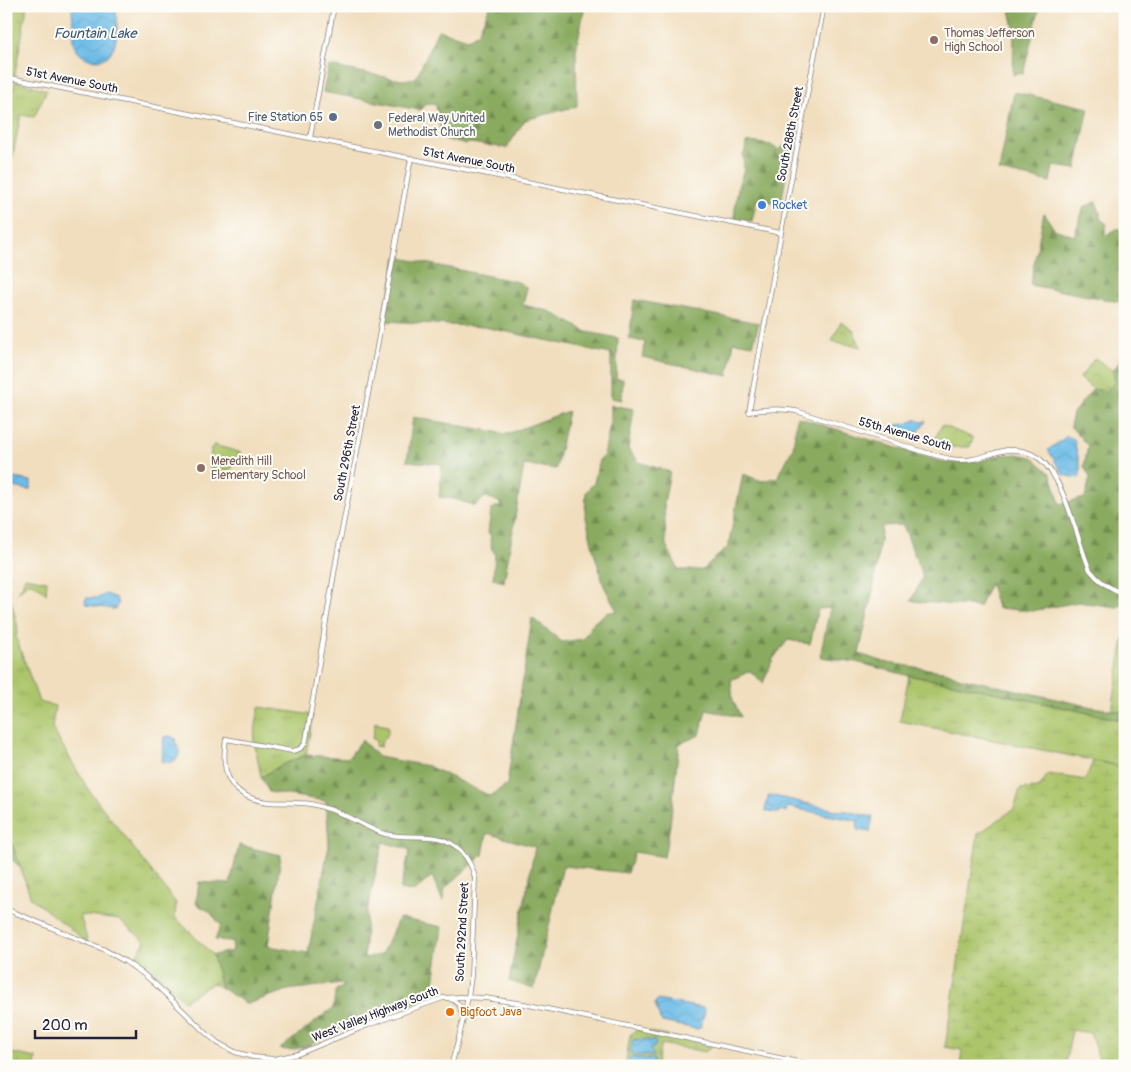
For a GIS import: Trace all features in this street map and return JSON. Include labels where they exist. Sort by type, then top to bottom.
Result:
[{"type":"main road","points":[[310,138],[334,6]]},
{"type":"main road","name":"South 288th Street","points":[[749,412],[824,6]]},
{"type":"main road","name":"51st Avenue South","points":[[6,77],[781,233]]},
{"type":"main road","name":"South 296th Street","points":[[411,158],[337,556],[305,744],[295,751],[287,751],[226,739],[224,755],[228,778],[233,786],[255,799],[268,802],[300,803],[318,806],[334,810],[365,826],[386,834],[438,838],[454,845]]},
{"type":"main road","name":"55th Avenue South","points":[[749,412],[768,409],[796,411],[946,458],[973,459],[1007,450],[1031,454],[1048,467],[1066,501],[1090,570],[1104,585],[1125,594]]},
{"type":"main road","name":"South 292nd Street","points":[[451,1066],[468,997],[471,976],[475,878],[464,854],[454,845]]},
{"type":"main road","name":"West Valley Highway South","points":[[6,910],[103,949],[131,965],[154,983],[214,1040],[235,1052],[253,1058],[274,1059],[298,1054],[420,1005],[443,998],[468,997],[524,1004],[817,1066]]},
{"type":"main road","points":[[443,998],[453,1000],[459,1004],[462,1021]]},
{"type":"green space","points":[[6,6],[27,6],[14,79],[6,77]]},
{"type":"green space","points":[[490,6],[585,6],[576,50],[577,106],[525,120],[507,148],[465,144],[442,139],[436,105],[426,103],[420,110],[323,92],[329,66],[403,80],[416,78],[438,30],[468,39],[478,33]]},
{"type":"green space","points":[[1009,6],[1040,6],[1023,74],[1013,75],[1014,27]]},
{"type":"green space","points":[[15,81],[47,90],[34,117],[21,115],[6,189],[6,125]]},
{"type":"green space","points":[[1014,92],[1089,108],[1076,169],[1053,166],[1050,182],[999,171]]},
{"type":"green space","points":[[746,143],[771,145],[778,150],[788,144],[791,148],[781,204],[757,199],[752,221],[735,219],[734,217],[738,187],[744,169],[743,155]]},
{"type":"green space","points":[[1096,202],[1100,219],[1107,224],[1104,236],[1117,229],[1125,229],[1125,303],[1030,285],[1044,213],[1054,229],[1074,236],[1084,207]]},
{"type":"green space","points":[[396,257],[518,282],[527,288],[523,305],[549,311],[587,332],[618,338],[616,379],[623,379],[622,400],[611,398],[611,354],[484,327],[385,321]]},
{"type":"green space","points":[[634,300],[759,323],[753,345],[734,342],[728,376],[642,357],[645,342],[629,339]]},
{"type":"green space","points":[[841,322],[853,330],[861,347],[832,341]]},
{"type":"green space","points":[[1125,348],[1125,604],[1117,607],[1078,602],[1032,611],[997,608],[990,583],[979,607],[911,601],[923,577],[903,525],[882,526],[873,590],[859,654],[888,663],[948,672],[958,677],[1092,707],[1125,712],[1125,721],[906,675],[856,662],[820,657],[830,608],[818,609],[810,644],[788,640],[773,659],[763,683],[750,671],[731,680],[733,701],[741,717],[706,710],[700,735],[679,744],[670,825],[664,857],[634,852],[627,873],[563,866],[534,989],[509,981],[535,847],[487,833],[483,855],[445,888],[443,902],[432,876],[415,891],[400,890],[410,850],[383,842],[367,911],[364,958],[381,955],[399,918],[442,927],[432,997],[354,1021],[308,1046],[289,1050],[280,1049],[333,1008],[336,990],[343,987],[343,983],[288,990],[247,1004],[221,988],[213,955],[233,951],[232,941],[215,940],[221,925],[209,911],[196,904],[199,882],[230,884],[239,845],[281,855],[268,946],[308,953],[329,845],[326,801],[269,792],[261,777],[282,765],[306,755],[348,758],[362,740],[378,757],[428,766],[490,796],[507,784],[532,618],[562,642],[583,639],[592,624],[606,613],[617,611],[604,586],[585,513],[586,492],[594,483],[599,460],[604,456],[611,419],[611,405],[634,409],[628,449],[639,462],[670,472],[664,503],[666,545],[679,570],[702,570],[728,547],[743,474],[762,481],[778,477],[793,448],[797,417],[945,463],[980,461],[1001,455],[1018,454],[1032,457],[1051,474],[1060,504],[1085,498],[1090,477],[1084,466],[1088,446],[1070,426],[1073,413],[1093,389],[1106,391],[1115,382],[1113,371]]},
{"type":"green space","points":[[1095,358],[1113,371],[1115,382],[1106,391],[1093,389],[1080,378]]},
{"type":"green space","points":[[568,411],[556,469],[524,465],[504,582],[493,579],[495,554],[490,541],[491,536],[488,533],[491,510],[495,507],[501,507],[495,500],[485,497],[475,506],[455,499],[439,497],[442,464],[407,461],[413,417],[507,434]]},
{"type":"green space","points":[[942,425],[973,438],[970,447],[943,447],[943,441],[934,440]]},
{"type":"green space","points":[[214,445],[242,453],[230,470],[210,475],[211,448]]},
{"type":"green space","points":[[25,577],[47,581],[46,594],[33,583],[27,583],[17,592],[22,586]]},
{"type":"green space","points":[[6,584],[18,628],[16,637],[39,702],[55,706],[52,728],[88,789],[176,903],[175,917],[213,955],[221,988],[213,983],[184,1001],[155,972],[134,960],[145,941],[119,920],[80,915],[88,943],[31,898],[6,827]]},
{"type":"green space","points":[[1125,637],[1125,712],[1112,710]]},
{"type":"green space","points":[[909,675],[1125,721],[1125,767],[900,721]]},
{"type":"green space","points":[[259,707],[313,715],[306,755],[282,765],[261,777],[255,745],[253,744]]},
{"type":"green space","points":[[377,722],[378,724],[388,726],[387,734],[382,740],[381,747],[375,746],[376,740],[372,739],[374,723]]},
{"type":"green space","points":[[1093,761],[1125,767],[1125,1060],[1100,1061],[1090,1033],[1072,1030],[1065,1066],[960,1066],[962,1050],[945,1047],[978,834],[1014,809],[1020,789],[1039,788],[1048,774],[1085,780]]},
{"type":"green space","points":[[6,827],[21,868],[6,854]]},
{"type":"green space","points":[[636,1029],[712,1046],[705,1052],[661,1044],[656,1066],[636,1066],[653,1063],[654,1059],[633,1057],[631,1063],[625,1066],[630,1035]],"holes":[[[642,1039],[651,1041],[650,1049],[653,1056],[637,1055]]]},
{"type":"green space","points":[[6,1052],[36,1058],[35,1066],[6,1066]]},
{"type":"water","name":"Fountain Lake","points":[[72,6],[115,6],[117,36],[114,47],[107,56],[97,60],[91,59],[77,50],[73,41]]},
{"type":"water","points":[[917,419],[920,422],[926,421],[915,435],[896,428],[897,425],[906,424]]},
{"type":"water","points":[[1067,436],[1074,439],[1081,470],[1079,478],[1064,475],[1048,450]]},
{"type":"water","points":[[8,477],[31,481],[31,488],[29,490],[8,486],[6,484]]},
{"type":"water","points":[[106,594],[116,598],[118,604],[115,609],[87,605],[85,603],[86,598],[98,598]]},
{"type":"water","points":[[170,736],[176,739],[175,742],[179,754],[174,761],[162,762],[164,737]]},
{"type":"water","points":[[770,795],[873,817],[870,832],[857,830],[858,821],[787,807],[786,812],[780,810],[779,813],[769,812],[765,810]]},
{"type":"water","points":[[657,1000],[704,1008],[705,1011],[700,1028],[662,1022],[655,1004]]},
{"type":"water","points":[[633,1040],[655,1041],[655,1047],[650,1049],[653,1056],[637,1055],[631,1052]]},
{"type":"water","points":[[630,1057],[654,1059],[653,1063],[646,1065],[627,1066],[631,1063]]},
{"type":"place","name":"Thomas Jefferson High School","points":[[934,40]]},
{"type":"place","name":"Fire Station 65","points":[[333,117]]},
{"type":"place","name":"Federal Way United Methodist Church","points":[[378,125]]},
{"type":"place","name":"Rocket","points":[[762,205]]},
{"type":"place","name":"Meredith Hill Elementary School","points":[[201,468]]},
{"type":"place","name":"Bigfoot Java","points":[[450,1012]]}]
